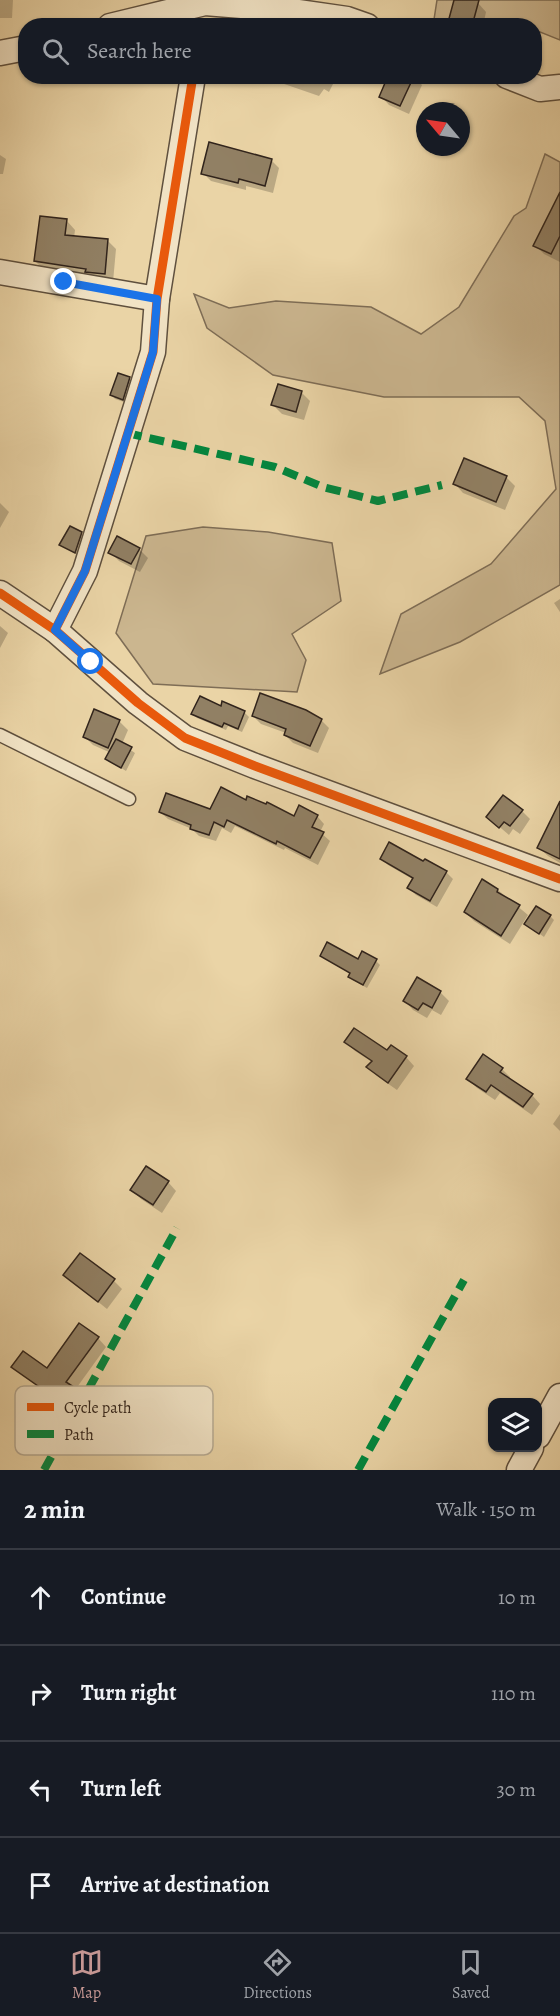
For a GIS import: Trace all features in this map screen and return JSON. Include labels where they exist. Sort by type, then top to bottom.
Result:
[{"type":"street","points":[[156,18],[203,10],[324,15],[341,18]]},
{"type":"street","points":[[0,53],[18,50]]},
{"type":"street","points":[[55,630],[85,571],[153,352],[157,299],[192,84]]},
{"type":"street","points":[[529,84],[540,88],[560,87]]},
{"type":"street","points":[[0,272],[157,299]]},
{"type":"street","points":[[0,593],[55,630],[138,703],[185,738],[560,879]]},
{"type":"street","points":[[542,1427],[560,1396]]},
{"type":"street","points":[[519,1470],[529,1452]]},
{"type":"lane","points":[[0,735],[129,799]]},
{"type":"shaded area","points":[[437,0],[560,0],[560,40],[542,33],[542,18],[434,18]]},
{"type":"shaded area","points":[[545,154],[560,162],[560,585],[460,642],[380,674],[401,614],[491,564],[556,489],[545,421],[519,397],[384,397],[273,375],[207,328],[194,294],[229,308],[276,301],[371,307],[421,334],[459,307],[514,216],[526,208]]},
{"type":"shaded area","points":[[203,527],[268,532],[332,543],[341,601],[292,634],[306,660],[297,692],[153,684],[116,633],[146,536]]},
{"type":"building","points":[[454,0],[479,0],[474,18],[449,18]]},
{"type":"building","points":[[385,84],[410,84],[400,106],[379,97]]},
{"type":"building","points":[[209,142],[272,159],[265,186],[239,179],[238,183],[201,174]]},
{"type":"building","points":[[560,192],[560,236],[551,254],[533,246]]},
{"type":"building","points":[[40,216],[67,219],[65,235],[108,239],[105,274],[34,261]]},
{"type":"building","points":[[118,373],[130,377],[123,400],[110,395]]},
{"type":"building","points":[[278,384],[302,391],[296,412],[271,405]]},
{"type":"building","points":[[464,458],[507,476],[496,502],[453,484]]},
{"type":"building","points":[[70,526],[82,532],[75,553],[59,545]]},
{"type":"building","points":[[117,536],[140,548],[131,564],[108,553]]},
{"type":"building","points":[[260,693],[306,710],[322,719],[310,746],[284,735],[286,729],[252,716]]},
{"type":"building","points":[[200,696],[221,706],[222,701],[245,711],[238,729],[224,723],[222,727],[191,714]]},
{"type":"building","points":[[94,709],[120,720],[108,748],[83,737]]},
{"type":"building","points":[[116,739],[132,747],[121,768],[105,759]]},
{"type":"building","points":[[221,787],[246,800],[247,796],[266,804],[267,802],[294,816],[299,805],[318,815],[312,827],[324,832],[310,858],[227,820],[224,827],[214,822],[209,835],[190,829],[191,825],[159,812],[166,793],[210,809]]},
{"type":"building","points":[[503,795],[523,810],[510,826],[504,822],[499,828],[486,817]]},
{"type":"building","points":[[560,801],[560,859],[537,848]]},
{"type":"building","points":[[389,842],[447,871],[430,901],[407,888],[413,878],[380,859]]},
{"type":"building","points":[[482,879],[498,889],[497,892],[520,905],[501,936],[464,912]]},
{"type":"building","points":[[536,906],[551,915],[539,934],[524,924]]},
{"type":"building","points":[[327,942],[358,959],[362,951],[377,959],[363,985],[348,977],[350,973],[320,956]]},
{"type":"building","points":[[417,977],[441,991],[432,1008],[423,1003],[418,1010],[403,1001]]},
{"type":"building","points":[[354,1028],[387,1050],[391,1045],[407,1056],[388,1083],[366,1067],[372,1061],[344,1042]]},
{"type":"building","points":[[483,1054],[503,1068],[500,1072],[533,1094],[523,1107],[491,1085],[486,1092],[466,1079]]},
{"type":"building","points":[[146,1166],[169,1181],[153,1205],[130,1190]]},
{"type":"building","points":[[80,1253],[115,1279],[98,1302],[63,1275]]},
{"type":"building","points":[[79,1323],[99,1337],[66,1382],[72,1386],[38,1386],[11,1367],[23,1351],[47,1368]]},
{"type":"marked path","points":[[127,433],[275,467],[323,487],[378,501],[442,485]]},
{"type":"marked path","points":[[90,1386],[177,1228]]},
{"type":"marked path","points":[[358,1470],[464,1280]]},
{"type":"marked path","points":[[44,1470],[52,1455]]},
{"type":"cycle path","points":[[55,630],[85,571],[153,352],[157,299],[192,84]]},
{"type":"cycle path","points":[[0,593],[55,630],[138,703],[185,738],[560,879]]},
{"type":"route","points":[[64,282],[157,299],[153,352],[85,571],[55,630],[91,662]]}]
